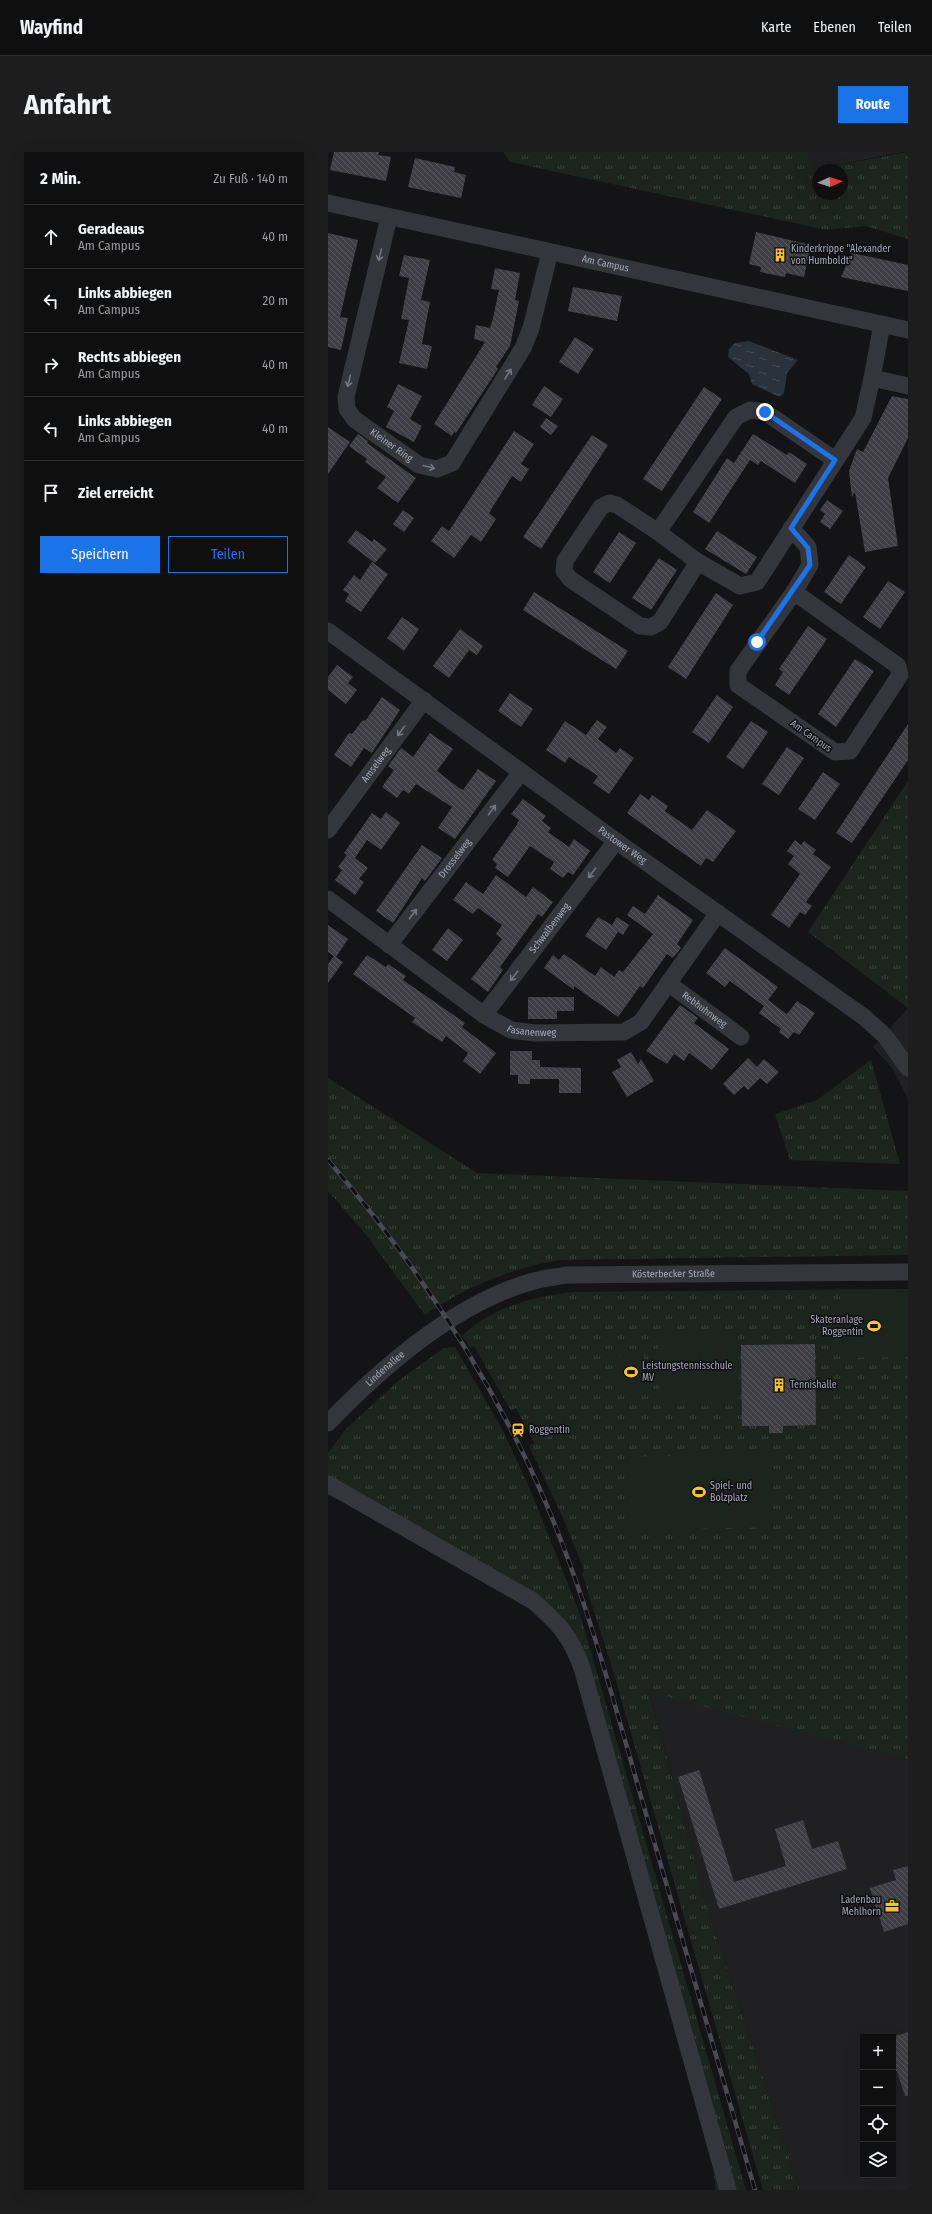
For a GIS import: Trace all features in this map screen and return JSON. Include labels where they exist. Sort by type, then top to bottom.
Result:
[{"type":"street","name":"Am Campus","points":[[328,204],[908,330]]},
{"type":"street","name":"Kleiner Ring","points":[[389,217],[346,397],[348,409],[354,419],[419,465],[436,469],[452,463],[523,348],[531,328],[550,252]]},
{"type":"street","points":[[698,562],[660,622],[651,628],[640,626],[570,580],[564,571],[565,561],[601,507],[609,503],[617,505],[658,532],[698,562],[740,586],[757,582],[863,418],[882,324]]},
{"type":"street","points":[[872,378],[908,386]]},
{"type":"street","points":[[658,532],[736,417],[750,410],[765,412],[835,460]]},
{"type":"street","name":"Am Campus","points":[[791,528],[808,548],[810,565],[794,592],[738,671],[738,685],[835,752],[850,751],[900,675],[898,666],[794,592]]},
{"type":"street","name":"Pastower Weg","points":[[328,632],[424,700],[616,842],[864,1017],[885,1036],[908,1068]]},
{"type":"street","name":"Amselweg","points":[[328,830],[424,700]]},
{"type":"street","name":"Drosselweg","points":[[389,945],[521,772]]},
{"type":"street","name":"Schwalbenweg","points":[[484,1016],[616,842]]},
{"type":"street","name":"Fasanenweg","points":[[328,899],[484,1016],[511,1030],[536,1033],[624,1032],[641,1022],[718,913]]},
{"type":"street","name":"Rebhuhnweg","points":[[668,983],[741,1037]]},
{"type":"street","name":"Kösterbecker Straße","points":[[448,1321],[507,1290],[535,1281],[567,1275],[908,1272]]},
{"type":"street","name":"Lindenallee","points":[[328,1423],[357,1392],[388,1366],[448,1321]]},
{"type":"street","points":[[328,1484],[533,1601],[559,1624],[573,1644],[582,1668],[728,2190]]},
{"type":"shaded area","points":[[807,152],[902,152],[841,164],[812,164],[811,170]]},
{"type":"shaded area","points":[[908,1008],[908,1099],[893,1069],[873,1047]]},
{"type":"shaded area","points":[[649,1691],[908,1760],[908,2190],[800,2190],[710,1917]]},
{"type":"green space","points":[[503,152],[807,152],[812,170],[812,200],[848,200],[848,164],[844,164],[908,152],[908,239],[866,226],[827,230],[510,162]]},
{"type":"green space","points":[[908,781],[908,1008],[808,932]]},
{"type":"green space","points":[[871,1060],[900,1164],[790,1160],[775,1114],[817,1100]]},
{"type":"green space","points":[[328,1078],[477,1173],[908,1191],[908,1255],[561,1260],[543,1263],[507,1273],[457,1295],[425,1315],[363,1231],[328,1191]]},
{"type":"green space","points":[[908,1289],[908,1760],[649,1692],[710,1917],[800,2190],[763,2190],[611,1664],[582,1574],[584,1570],[563,1518],[529,1446],[534,1443],[516,1408],[511,1411],[474,1346],[470,1348],[462,1336],[487,1317],[500,1310],[529,1300],[574,1292]]},
{"type":"green space","name":"Skateranlage Roggentin","points":[[840,1295],[908,1295],[908,1357],[841,1358]]},
{"type":"green space","points":[[738,1329],[739,1405],[660,1406],[658,1331]]},
{"type":"green space","points":[[455,1347],[502,1429],[529,1487],[580,1614],[746,2190],[716,2190],[712,2159],[569,1649],[549,1622],[523,1602],[347,1503],[328,1495],[328,1453],[345,1430],[398,1381],[444,1348]]},
{"type":"green space","name":"Leistungstennisschule MV","points":[[644,1355],[645,1389],[617,1390],[616,1356]]},
{"type":"green space","name":"Spiel- und Bolzplatz","points":[[769,1454],[771,1527],[628,1530],[627,1457]]},
{"type":"water","points":[[749,341],[798,360],[787,373],[784,393],[780,397],[752,384],[749,374],[728,357],[729,349],[735,343]]},
{"type":"building","points":[[334,152],[379,152],[378,155],[391,157],[386,181],[330,170]]},
{"type":"building","points":[[415,158],[455,167],[454,172],[466,175],[461,198],[408,187]]},
{"type":"building","name":"Kinderkrippe \"Alexander von Humboldt\"","points":[[756,232],[811,245],[804,277],[786,273],[785,277],[760,272],[761,267],[749,264]]},
{"type":"building","points":[[328,233],[358,240],[340,317],[348,318],[341,350],[328,347]]},
{"type":"building","points":[[852,253],[908,265],[908,291],[841,277]]},
{"type":"building","points":[[404,255],[430,260],[421,300],[430,302],[422,344],[432,346],[427,369],[399,363],[409,320],[401,319],[409,278],[399,276]]},
{"type":"building","points":[[495,268],[520,273],[515,300],[519,301],[510,346],[496,367],[498,369],[456,433],[454,432],[452,436],[434,424],[485,342],[474,339],[476,325],[490,328],[493,318],[499,290],[491,289]]},
{"type":"building","points":[[573,287],[622,296],[617,321],[568,311]]},
{"type":"building","points":[[575,337],[594,349],[578,374],[559,362]]},
{"type":"building","points":[[398,384],[422,396],[410,419],[422,426],[414,442],[386,427],[394,411],[387,407]]},
{"type":"building","points":[[544,386],[563,399],[551,417],[532,405]]},
{"type":"building","points":[[704,387],[722,399],[662,491],[643,479]]},
{"type":"building","points":[[892,396],[908,399],[908,438],[888,478],[898,546],[865,552],[855,492],[852,497],[849,471],[857,449],[863,452]]},
{"type":"building","points":[[546,418],[558,426],[551,435],[540,427]]},
{"type":"building","points":[[328,427],[350,442],[328,474]]},
{"type":"building","points":[[514,431],[534,444],[521,464],[529,469],[521,482],[512,476],[489,513],[496,519],[481,542],[471,535],[454,558],[431,541],[442,526],[449,531]]},
{"type":"building","points":[[358,434],[368,441],[367,443],[416,478],[398,503],[377,488],[386,477],[365,462],[367,459],[349,446]]},
{"type":"building","points":[[753,434],[787,455],[789,452],[807,464],[795,483],[761,461],[758,465],[750,460],[709,523],[693,512],[727,458],[734,463]]},
{"type":"building","points":[[592,435],[608,445],[541,549],[523,537]]},
{"type":"building","points":[[827,500],[843,511],[830,529],[820,522],[825,514],[820,510]]},
{"type":"building","points":[[403,510],[414,518],[404,532],[393,524]]},
{"type":"building","points":[[356,530],[372,542],[374,539],[387,549],[375,563],[347,542]]},
{"type":"building","points":[[717,531],[757,557],[746,574],[705,549]]},
{"type":"building","points":[[619,532],[636,543],[610,583],[593,572]]},
{"type":"building","points":[[849,555],[866,567],[841,604],[824,592]]},
{"type":"building","points":[[659,558],[677,570],[651,610],[632,598]]},
{"type":"building","points":[[372,562],[388,574],[361,612],[345,601],[349,594],[343,590],[354,575],[360,580]]},
{"type":"building","points":[[888,581],[905,592],[880,629],[863,617]]},
{"type":"building","points":[[534,592],[628,651],[616,669],[523,610]]},
{"type":"building","points":[[716,593],[733,605],[686,679],[668,667]]},
{"type":"building","points":[[402,617],[419,629],[404,651],[387,638]]},
{"type":"building","points":[[808,626],[827,639],[789,695],[775,685],[783,672],[779,669]]},
{"type":"building","points":[[460,629],[483,646],[477,655],[469,650],[449,678],[433,666]]},
{"type":"building","points":[[855,659],[874,671],[836,727],[818,714]]},
{"type":"building","points":[[337,665],[353,677],[348,683],[357,690],[346,704],[328,690],[328,677]]},
{"type":"building","points":[[510,693],[533,709],[521,727],[498,711]]},
{"type":"building","points":[[717,695],[733,707],[709,743],[692,732]]},
{"type":"building","points":[[382,697],[400,710],[372,753],[364,748],[351,767],[334,755],[349,733],[352,734],[362,721],[366,720]]},
{"type":"building","points":[[597,720],[607,727],[598,739],[616,753],[620,748],[634,758],[609,794],[593,783],[598,776],[569,757],[565,763],[546,750],[565,721],[586,735]]},
{"type":"building","points":[[751,721],[768,732],[743,769],[726,757]]},
{"type":"building","points":[[908,724],[908,760],[852,843],[836,833]]},
{"type":"building","points":[[430,733],[453,749],[437,771],[459,788],[463,790],[478,769],[496,781],[455,839],[438,828],[452,807],[416,784],[409,794],[403,790],[397,798],[382,787],[394,770],[388,766],[401,748],[413,757]]},
{"type":"building","points":[[787,747],[804,758],[779,795],[762,784]]},
{"type":"building","points":[[823,772],[840,784],[815,820],[798,809]]},
{"type":"building","points":[[640,794],[649,800],[652,795],[668,806],[665,811],[692,830],[707,810],[736,831],[713,862],[706,858],[701,866],[627,813]]},
{"type":"building","points":[[523,799],[546,816],[542,821],[551,828],[548,832],[569,847],[574,839],[590,851],[573,875],[568,872],[563,878],[550,869],[554,862],[530,846],[508,877],[495,868],[497,864],[492,860],[516,826],[519,820],[511,814]]},
{"type":"building","points":[[386,812],[400,823],[381,850],[367,840],[355,858],[368,868],[359,879],[364,882],[355,895],[335,880],[342,870],[338,867],[347,855],[344,853],[372,813],[381,819]]},
{"type":"building","points":[[795,840],[801,845],[804,841],[816,850],[813,854],[831,867],[806,902],[812,906],[805,915],[800,912],[789,928],[771,915],[800,874],[788,864],[794,856],[787,851]]},
{"type":"building","points":[[422,845],[442,858],[425,881],[422,878],[393,923],[376,911]]},
{"type":"building","points":[[496,875],[526,897],[533,887],[553,902],[542,917],[538,914],[500,967],[503,970],[488,992],[471,979],[502,939],[496,934],[502,925],[478,908],[473,914],[453,900],[466,882],[483,894]]},
{"type":"building","points":[[658,895],[693,920],[677,944],[681,948],[673,958],[667,954],[643,988],[640,986],[618,1017],[574,986],[574,990],[544,968],[553,955],[559,960],[564,954],[595,976],[601,967],[614,977],[619,970],[623,972],[653,934],[627,915],[633,906],[645,914]]},
{"type":"building","points":[[598,917],[612,925],[617,917],[629,925],[623,935],[618,932],[606,950],[585,936]]},
{"type":"building","points":[[328,925],[348,939],[336,957],[343,962],[328,983],[328,964],[334,956],[328,952]]},
{"type":"building","points":[[448,928],[463,940],[447,961],[432,950]]},
{"type":"building","points":[[725,948],[778,987],[768,1000],[787,1014],[797,1001],[815,1013],[799,1035],[794,1032],[788,1039],[779,1032],[781,1029],[759,1013],[764,1006],[730,981],[725,987],[706,973]]},
{"type":"building","points":[[367,955],[386,967],[388,964],[406,976],[403,980],[465,1023],[462,1027],[496,1053],[480,1074],[463,1061],[468,1053],[446,1036],[442,1042],[412,1022],[415,1018],[353,974]]},
{"type":"building","points":[[528,997],[574,997],[574,1011],[557,1011],[557,1019],[528,1019]]},
{"type":"building","points":[[680,1005],[698,1018],[694,1023],[729,1049],[712,1070],[689,1053],[684,1061],[674,1054],[667,1064],[646,1051]]},
{"type":"building","points":[[510,1051],[532,1051],[532,1060],[540,1060],[540,1067],[581,1068],[581,1093],[559,1093],[559,1079],[530,1079],[530,1084],[518,1084],[518,1075],[510,1075]]},
{"type":"building","points":[[631,1052],[638,1064],[641,1059],[654,1081],[627,1097],[612,1072],[621,1067],[617,1060]]},
{"type":"building","points":[[748,1058],[757,1067],[764,1059],[779,1072],[767,1084],[760,1078],[748,1090],[744,1086],[734,1095],[723,1084]]},
{"type":"building","name":"Tennishalle","points":[[815,1344],[816,1425],[783,1426],[783,1433],[769,1433],[769,1426],[742,1426],[741,1345]]},
{"type":"building","points":[[699,1770],[734,1882],[786,1866],[775,1829],[803,1820],[812,1849],[838,1841],[847,1869],[719,1909],[678,1777]]},
{"type":"building","name":"Ladenbau Mehlhorn","points":[[908,1866],[908,1924],[884,1932],[870,1888],[896,1880],[893,1870]]},
{"type":"building","points":[[908,2032],[908,2096],[905,2096],[896,2071],[896,2036]]},
{"type":"railway","points":[[328,1160],[383,1228],[458,1336],[502,1412],[522,1451],[559,1534],[589,1619],[755,2190]]},
{"type":"place","name":"Kinderkrippe \"Alexander von Humboldt\"","points":[[780,255]]},
{"type":"place","name":"Skateranlage Roggentin","points":[[874,1326]]},
{"type":"place","name":"Leistungstennisschule MV","points":[[631,1372]]},
{"type":"place","name":"Tennishalle","points":[[779,1385]]},
{"type":"place","name":"Roggentin","points":[[518,1430]]},
{"type":"place","name":"Spiel- und Bolzplatz","points":[[699,1492]]},
{"type":"place","name":"Ladenbau Mehlhorn","points":[[892,1906]]},
{"type":"route","points":[[757,642],[794,592],[810,565],[808,548],[791,528],[835,460],[765,412]]}]
